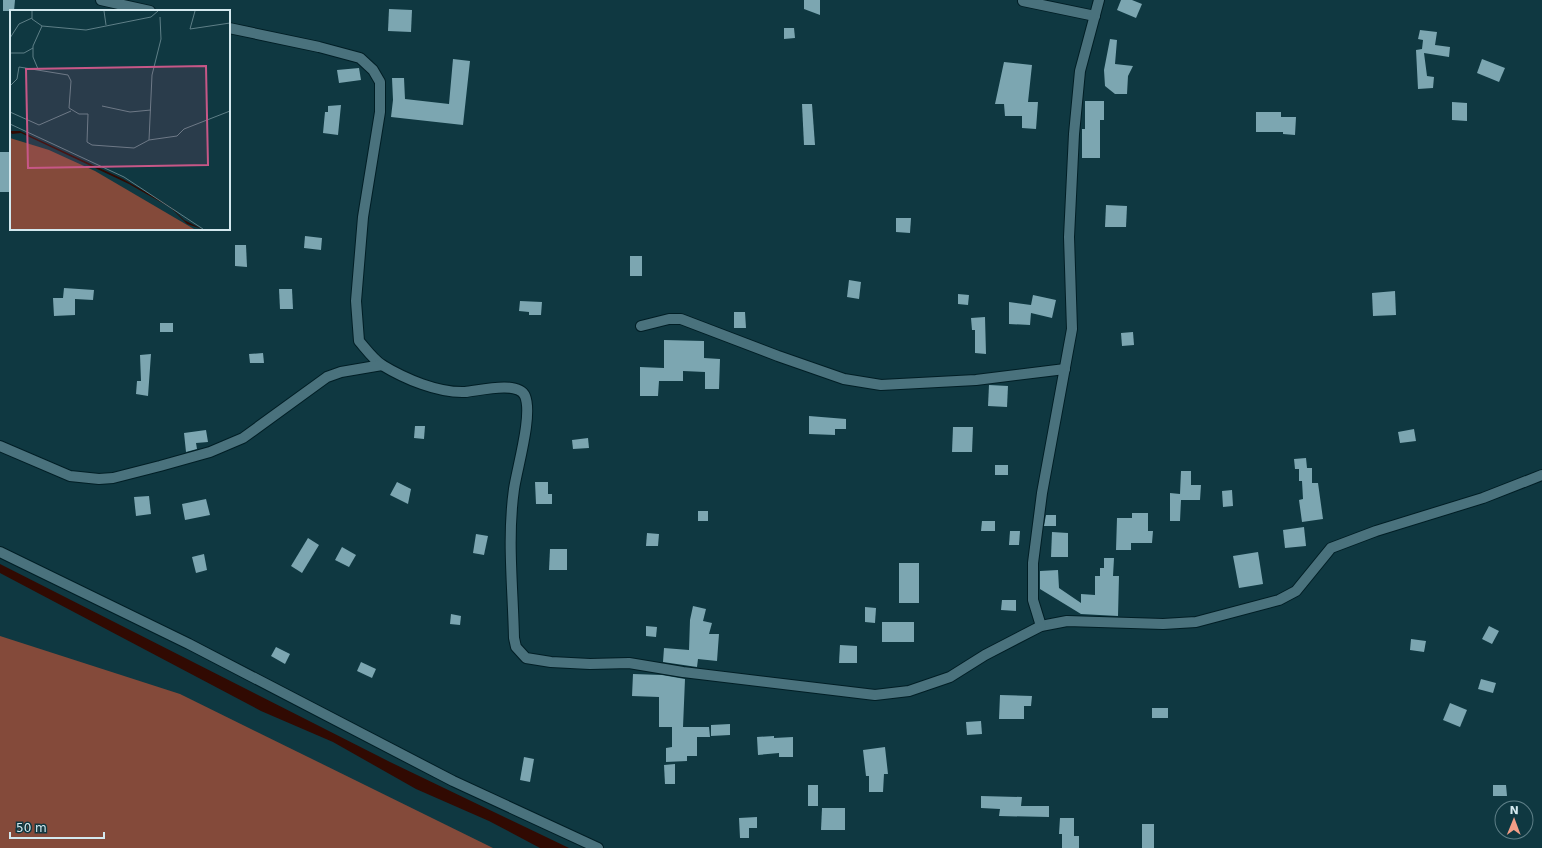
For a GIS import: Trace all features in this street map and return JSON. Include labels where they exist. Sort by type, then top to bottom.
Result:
[{"type":"street","points":[[101,0],[146,10]]},
{"type":"street","points":[[1041,626],[1033,600],[1033,563],[1042,493],[1072,329],[1069,237],[1074,134],[1080,71],[1099,0]]},
{"type":"street","points":[[1023,1],[1095,16]]},
{"type":"street","points":[[230,28],[320,47],[360,58],[373,70],[380,82],[380,112],[363,217],[356,301],[359,341],[382,365],[411,379],[445,391],[465,392],[500,387],[520,390],[525,396],[527,419],[514,489],[510,538],[514,638],[516,647],[526,658],[552,662],[590,664],[629,663],[683,672],[875,695],[909,691],[950,678],[985,655],[1041,626],[1067,621],[1163,624],[1196,622],[1279,600],[1296,591],[1331,548],[1376,531],[1483,498],[1542,475]]},
{"type":"street","points":[[641,326],[669,319],[681,319],[778,356],[844,379],[881,385],[976,380],[1065,370]]},
{"type":"street","points":[[0,446],[70,476],[99,479],[113,478],[210,452],[243,438],[327,377],[341,372],[382,365]]},
{"type":"street","points":[[0,552],[188,644],[453,780],[598,848]]},
{"type":"shaded area","points":[[0,564],[390,762],[569,848],[540,848],[489,821],[416,789],[333,742],[261,711],[0,573]]},
{"type":"shaded area","points":[[0,636],[180,694],[493,848],[0,848]]},
{"type":"building","points":[[3,0],[15,0],[14,10],[3,11]]},
{"type":"building","points":[[804,0],[820,0],[820,15],[804,9]]},
{"type":"building","points":[[1121,0],[1132,0],[1142,4],[1136,18],[1117,10]]},
{"type":"building","points":[[389,9],[412,10],[411,32],[388,31]]},
{"type":"building","points":[[784,28],[794,28],[795,38],[784,39]]},
{"type":"building","points":[[1420,30],[1437,32],[1435,45],[1450,47],[1449,57],[1424,53],[1427,76],[1434,77],[1433,88],[1418,89],[1416,50],[1422,49],[1423,40],[1418,39]]},
{"type":"building","points":[[1110,39],[1117,40],[1115,64],[1133,66],[1128,76],[1127,94],[1115,94],[1105,86],[1104,70]]},
{"type":"building","points":[[453,59],[470,61],[463,125],[391,117],[393,100],[392,78],[404,78],[405,99],[449,104]]},
{"type":"building","points":[[1482,59],[1505,68],[1499,82],[1477,73]]},
{"type":"building","points":[[1004,62],[1032,65],[1028,102],[1038,102],[1036,129],[1022,128],[1022,116],[1005,116],[1004,104],[995,104]]},
{"type":"building","points":[[359,68],[361,80],[339,83],[337,70]]},
{"type":"building","points":[[1085,101],[1104,101],[1104,120],[1100,120],[1100,158],[1082,158],[1082,129],[1085,129]]},
{"type":"building","points":[[1452,102],[1467,103],[1467,121],[1452,120]]},
{"type":"building","points":[[802,104],[812,104],[815,145],[804,145]]},
{"type":"building","points":[[341,105],[338,135],[323,133],[325,112],[328,112],[328,106]]},
{"type":"building","points":[[1256,112],[1281,112],[1281,117],[1296,117],[1295,135],[1283,134],[1283,132],[1256,132]]},
{"type":"building","points":[[0,152],[10,152],[10,192],[0,192]]},
{"type":"building","points":[[1106,205],[1127,206],[1126,227],[1105,227]]},
{"type":"building","points":[[896,218],[911,218],[910,233],[896,232]]},
{"type":"building","points":[[305,236],[322,238],[321,250],[304,248]]},
{"type":"building","points":[[235,245],[246,245],[247,267],[235,266]]},
{"type":"building","points":[[630,256],[642,256],[642,276],[630,276]]},
{"type":"building","points":[[849,280],[861,282],[859,299],[847,297]]},
{"type":"building","points":[[64,288],[94,290],[93,300],[75,299],[75,315],[54,316],[53,298],[63,298]]},
{"type":"building","points":[[279,289],[292,289],[293,309],[280,309]]},
{"type":"building","points":[[1395,291],[1396,315],[1373,316],[1372,293]]},
{"type":"building","points":[[958,294],[969,295],[968,305],[958,304]]},
{"type":"building","points":[[1033,295],[1056,300],[1052,318],[1031,313],[1030,325],[1009,324],[1009,302],[1031,305]]},
{"type":"building","points":[[520,301],[542,302],[541,315],[529,315],[529,312],[519,311]]},
{"type":"building","points":[[734,312],[745,312],[746,328],[734,328]]},
{"type":"building","points":[[985,317],[986,354],[975,353],[975,330],[972,330],[971,318]]},
{"type":"building","points":[[160,323],[173,323],[173,332],[160,332]]},
{"type":"building","points":[[1133,332],[1134,345],[1122,346],[1121,333]]},
{"type":"building","points":[[664,340],[704,341],[704,358],[720,359],[719,389],[705,389],[705,372],[683,371],[683,381],[659,381],[658,396],[640,396],[640,367],[664,368]]},
{"type":"building","points":[[263,353],[264,363],[250,363],[249,354]]},
{"type":"building","points":[[151,354],[148,396],[136,394],[137,381],[141,381],[140,355]]},
{"type":"building","points":[[989,385],[1008,386],[1007,407],[988,406]]},
{"type":"building","points":[[809,416],[846,419],[846,429],[835,429],[835,435],[809,434]]},
{"type":"building","points":[[415,426],[425,426],[424,439],[414,438]]},
{"type":"building","points":[[953,427],[973,427],[972,452],[952,452]]},
{"type":"building","points":[[1414,429],[1416,441],[1400,443],[1398,432]]},
{"type":"building","points":[[206,430],[208,442],[196,443],[197,449],[186,452],[184,433]]},
{"type":"building","points":[[588,438],[589,448],[573,449],[572,440]]},
{"type":"building","points":[[1306,458],[1307,468],[1312,468],[1312,483],[1318,483],[1323,519],[1302,522],[1299,500],[1303,499],[1302,481],[1299,481],[1299,469],[1295,469],[1294,459]]},
{"type":"building","points":[[995,465],[1008,465],[1008,475],[995,475]]},
{"type":"building","points":[[1181,471],[1191,471],[1191,485],[1201,485],[1200,500],[1181,500],[1180,521],[1170,521],[1170,493],[1180,494]]},
{"type":"building","points":[[397,482],[411,489],[408,504],[390,495]]},
{"type":"building","points":[[535,482],[548,482],[548,494],[552,494],[552,504],[536,504]]},
{"type":"building","points":[[1232,490],[1233,506],[1223,507],[1222,491]]},
{"type":"building","points":[[149,496],[151,514],[136,516],[134,497]]},
{"type":"building","points":[[206,499],[210,515],[185,520],[182,504]]},
{"type":"building","points":[[698,511],[708,511],[708,521],[698,521]]},
{"type":"building","points":[[1132,513],[1148,513],[1148,531],[1153,531],[1152,543],[1131,543],[1131,550],[1116,550],[1117,518],[1132,518]]},
{"type":"building","points":[[1046,515],[1056,515],[1056,526],[1044,526]]},
{"type":"building","points":[[982,521],[995,521],[995,531],[981,531]]},
{"type":"building","points":[[1304,527],[1306,546],[1285,548],[1283,530]]},
{"type":"building","points":[[1010,531],[1020,531],[1019,545],[1009,545]]},
{"type":"building","points":[[1052,532],[1068,533],[1068,557],[1051,557]]},
{"type":"building","points":[[647,533],[659,534],[658,546],[646,546]]},
{"type":"building","points":[[476,534],[488,536],[484,555],[473,553]]},
{"type":"building","points":[[308,538],[319,545],[302,573],[291,566]]},
{"type":"building","points":[[342,547],[356,555],[349,567],[335,560]]},
{"type":"building","points":[[550,549],[567,549],[567,570],[549,570]]},
{"type":"building","points":[[1258,552],[1263,584],[1239,588],[1233,556]]},
{"type":"building","points":[[204,554],[207,570],[196,573],[192,557]]},
{"type":"building","points":[[1104,558],[1114,558],[1113,576],[1119,576],[1118,616],[1081,614],[1040,589],[1040,571],[1058,570],[1059,588],[1081,603],[1081,594],[1095,595],[1095,576],[1100,576],[1100,568],[1104,568]]},
{"type":"building","points":[[899,563],[919,563],[919,603],[899,603]]},
{"type":"building","points":[[1002,600],[1016,600],[1016,611],[1001,610]]},
{"type":"building","points":[[693,606],[706,609],[703,621],[712,623],[709,634],[719,634],[717,661],[698,659],[697,667],[663,662],[664,648],[689,650],[690,620]]},
{"type":"building","points":[[865,607],[876,608],[875,623],[865,622]]},
{"type":"building","points":[[451,614],[461,616],[460,625],[450,624]]},
{"type":"building","points":[[882,622],[914,622],[914,642],[882,642]]},
{"type":"building","points":[[646,626],[657,627],[656,637],[646,636]]},
{"type":"building","points":[[1489,626],[1499,631],[1492,644],[1482,639]]},
{"type":"building","points":[[1411,639],[1426,641],[1424,652],[1410,650]]},
{"type":"building","points":[[840,645],[857,646],[857,663],[839,663]]},
{"type":"building","points":[[276,647],[290,654],[285,664],[271,656]]},
{"type":"building","points":[[361,662],[376,669],[372,678],[357,671]]},
{"type":"building","points":[[633,674],[662,675],[685,679],[683,727],[709,727],[710,737],[697,737],[697,756],[687,756],[687,761],[666,762],[666,748],[672,747],[672,727],[659,727],[659,697],[632,696]]},
{"type":"building","points":[[1481,679],[1496,683],[1493,693],[1478,689]]},
{"type":"building","points":[[1000,695],[1032,696],[1031,706],[1024,706],[1024,719],[999,719]]},
{"type":"building","points":[[1450,703],[1467,710],[1460,727],[1443,720]]},
{"type":"building","points":[[1152,708],[1168,708],[1168,718],[1152,718]]},
{"type":"building","points":[[981,721],[982,734],[967,735],[966,722]]},
{"type":"building","points":[[730,724],[730,735],[711,736],[711,725]]},
{"type":"building","points":[[774,736],[774,738],[793,737],[793,757],[779,757],[779,753],[758,755],[757,737]]},
{"type":"building","points":[[885,747],[888,774],[884,774],[883,792],[869,792],[869,776],[866,776],[863,750]]},
{"type":"building","points":[[524,757],[534,759],[530,782],[520,780]]},
{"type":"building","points":[[675,764],[675,784],[665,784],[664,765]]},
{"type":"building","points":[[808,785],[818,785],[818,806],[808,806]]},
{"type":"building","points":[[1493,785],[1506,785],[1507,796],[1493,796]]},
{"type":"building","points":[[981,796],[1022,797],[1021,806],[1049,806],[1049,817],[999,816],[1000,809],[981,808]]},
{"type":"building","points":[[822,808],[845,808],[845,830],[821,830]]},
{"type":"building","points":[[757,817],[757,828],[749,828],[749,838],[740,838],[739,818]]},
{"type":"building","points":[[1060,818],[1074,818],[1074,836],[1079,836],[1079,848],[1062,848],[1062,834],[1059,834]]},
{"type":"building","points":[[1142,824],[1154,824],[1154,848],[1142,848]]}]
